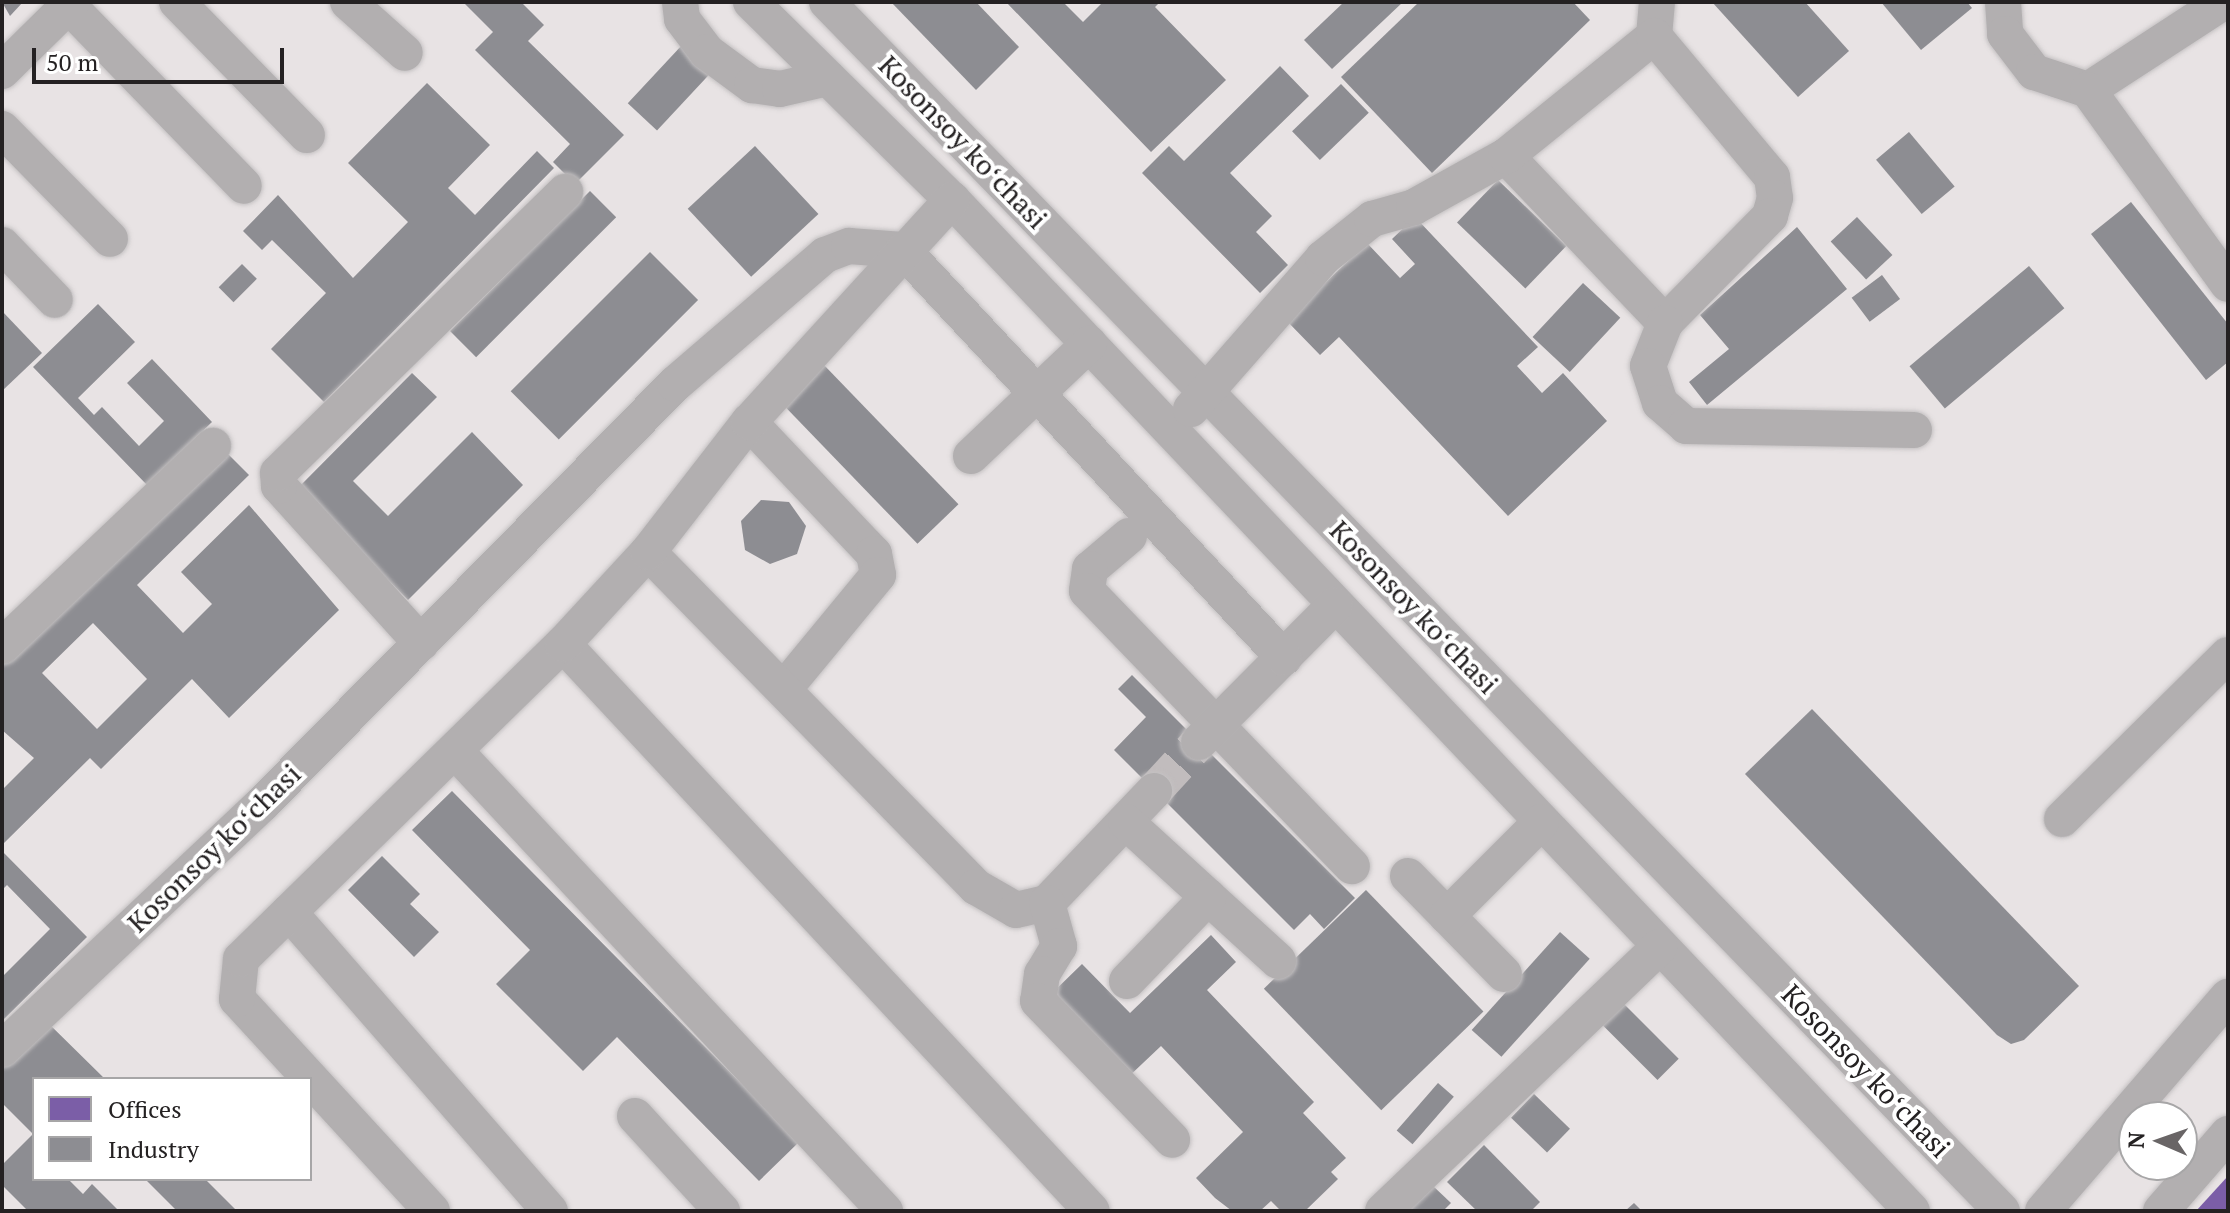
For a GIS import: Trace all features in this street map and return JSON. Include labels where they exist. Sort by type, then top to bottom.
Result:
[{"type":"street","points":[[177,2],[307,135]]},
{"type":"street","points":[[348,2],[405,53]]},
{"type":"street","points":[[680,2],[682,19],[707,52],[752,85],[780,89],[828,78]]},
{"type":"street","name":"Kosonsoy koʻchasi","points":[[751,2],[952,200],[1912,1211]]},
{"type":"street","points":[[788,38],[824,2]]},
{"type":"street","name":"Kosonsoy koʻchasi","points":[[824,2],[2002,1211]]},
{"type":"street","points":[[2003,2],[2005,34],[2034,72],[2088,90],[2228,284]]},
{"type":"street","points":[[2088,90],[2223,2]]},
{"type":"street","points":[[2,71],[70,4],[244,186]]},
{"type":"street","points":[[1170,430],[1207,393],[1323,258],[1372,219],[1414,207],[1506,156],[1655,19],[1772,177],[1775,198],[1770,216],[1665,323],[1648,366],[1660,403],[1686,426],[1914,430]]},
{"type":"street","points":[[2,129],[110,239]]},
{"type":"street","points":[[1506,156],[1665,323]]},
{"type":"street","points":[[421,643],[279,486],[278,473],[565,192]]},
{"type":"street","points":[[309,1077],[237,999],[241,959],[563,644],[648,552],[749,422],[903,250],[952,200]]},
{"type":"street","points":[[2,245],[55,300]]},
{"type":"street","name":"Kosonsoy koʻchasi","points":[[2,1049],[421,643],[675,384],[825,255],[849,246],[903,250]]},
{"type":"street","points":[[903,250],[1284,658]]},
{"type":"street","points":[[971,456],[1089,344]]},
{"type":"street","points":[[749,422],[874,554],[878,575],[785,688]]},
{"type":"street","points":[[2,646],[213,446]]},
{"type":"street","points":[[1129,536],[1090,569],[1087,591],[1206,735],[1352,866]]},
{"type":"street","points":[[648,552],[785,688],[976,887],[1016,910],[1047,903],[1154,791]]},
{"type":"street","points":[[1206,735],[1335,605]]},
{"type":"street","points":[[563,644],[1092,1211]]},
{"type":"street","points":[[2062,819],[2228,655]]},
{"type":"street","points":[[455,751],[885,1211]]},
{"type":"street","points":[[1126,822],[1278,961]]},
{"type":"street","points":[[1447,916],[1541,822]]},
{"type":"street","points":[[1408,876],[1504,974]]},
{"type":"street","points":[[1127,981],[1208,897]]},
{"type":"street","points":[[1047,903],[1059,946],[1042,974],[1038,1001],[1172,1140]]},
{"type":"street","points":[[289,912],[550,1211]]},
{"type":"street","points":[[1383,1211],[1659,947]]},
{"type":"street","points":[[2043,1211],[2228,997]]},
{"type":"street","points":[[312,1081],[432,1211]]},
{"type":"street","points":[[635,1116],[722,1211]]},
{"type":"street","points":[[2161,1211],[2228,1134]]},
{"type":"building: Offices","points":[[2228,1176],[2228,1211],[2196,1211]]},
{"type":"building: Industry","points":[[2,2],[23,2],[10,16]]},
{"type":"building: Industry","points":[[463,2],[521,2],[544,25],[528,41],[624,135],[575,184],[553,162],[570,144],[475,50],[493,32]]},
{"type":"building: Industry","points":[[891,2],[976,2],[1019,47],[976,90]]},
{"type":"building: Industry","points":[[1006,2],[1063,2],[1083,22],[1103,2],[1160,2],[1155,7],[1226,80],[1151,152]]},
{"type":"building: Industry","points":[[1344,2],[1403,2],[1332,69],[1304,40]]},
{"type":"building: Industry","points":[[1419,2],[1573,2],[1590,20],[1432,173],[1341,77]]},
{"type":"building: Industry","points":[[1712,2],[1805,2],[1849,51],[1798,97]]},
{"type":"building: Industry","points":[[1881,2],[1967,2],[1972,8],[1921,50]]},
{"type":"building: Industry","points":[[683,44],[712,71],[657,131],[628,103]]},
{"type":"building: Industry","points":[[1280,66],[1309,96],[1230,173],[1272,216],[1256,232],[1288,265],[1260,293],[1142,173],[1169,146],[1184,161]]},
{"type":"building: Industry","points":[[427,83],[490,145],[448,188],[475,215],[537,151],[554,168],[324,402],[271,349],[326,293],[272,240],[262,250],[243,231],[278,195],[353,278],[408,222],[348,163]]},
{"type":"building: Industry","points":[[1341,84],[1369,113],[1320,160],[1292,131]]},
{"type":"building: Industry","points":[[1909,132],[1955,186],[1922,214],[1876,160]]},
{"type":"building: Industry","points":[[755,146],[818,214],[751,277],[688,209]]},
{"type":"building: Industry","points":[[1498,180],[1566,246],[1525,288],[1457,222]]},
{"type":"building: Industry","points":[[590,191],[616,217],[476,357],[450,331]]},
{"type":"building: Industry","points":[[2131,202],[2228,324],[2228,362],[2206,380],[2091,234]]},
{"type":"building: Industry","points":[[1415,217],[1538,347],[1517,366],[1542,393],[1563,373],[1607,421],[1508,516],[1339,337],[1320,355],[1286,320],[1367,243],[1400,278],[1415,264],[1392,239]]},
{"type":"building: Industry","points":[[1857,217],[1892,255],[1866,280],[1831,242]]},
{"type":"building: Industry","points":[[1797,227],[1847,289],[1707,405],[1689,382],[1729,349],[1700,315]]},
{"type":"building: Industry","points":[[650,252],[698,300],[559,439],[511,391]]},
{"type":"building: Industry","points":[[242,264],[257,279],[234,302],[219,287]]},
{"type":"building: Industry","points":[[2029,266],[2064,308],[1945,408],[1909,366]]},
{"type":"building: Industry","points":[[1882,275],[1900,299],[1870,322],[1852,298]]},
{"type":"building: Industry","points":[[1583,283],[1620,318],[1570,372],[1533,337]]},
{"type":"building: Industry","points":[[98,304],[135,342],[78,398],[94,415],[102,407],[139,446],[164,421],[127,383],[152,359],[212,422],[147,485],[33,367]]},
{"type":"building: Industry","points":[[2,311],[42,353],[2,391]]},
{"type":"building: Industry","points":[[823,364],[958,504],[917,544],[782,404]]},
{"type":"building: Industry","points":[[412,373],[437,397],[353,481],[388,516],[472,432],[523,485],[408,600],[297,489]]},
{"type":"building: Industry","points":[[223,449],[249,475],[137,585],[183,633],[212,604],[181,572],[249,505],[339,610],[229,718],[192,679],[101,769],[90,758],[2,845],[2,790],[34,758],[2,730],[2,665]],"holes":[[[93,623],[147,679],[97,729],[42,673]]]},
{"type":"building: Industry","points":[[761,500],[789,502],[806,526],[797,554],[770,564],[745,550],[741,521]]},
{"type":"building: Industry","points":[[1132,675],[1355,898],[1324,929],[1310,914],[1294,930],[1114,750],[1146,717],[1118,689]]},
{"type":"building: Industry","points":[[1812,709],[2079,986],[2024,1040],[2011,1044],[1997,1035],[1745,774]]},
{"type":"building: Industry","points":[[452,791],[799,1142],[759,1181],[617,1037],[583,1071],[496,984],[530,950],[412,830]]},
{"type":"building: Industry","points":[[2,851],[87,937],[2,1021],[2,977],[50,929],[7,885],[2,890]]},
{"type":"building: Industry","points":[[382,856],[420,894],[410,904],[439,932],[414,957],[348,890]]},
{"type":"building: Industry","points":[[1366,890],[1483,1012],[1381,1110],[1264,989]]},
{"type":"building: Industry","points":[[1560,932],[1590,959],[1501,1057],[1472,1030]]},
{"type":"building: Industry","points":[[1211,935],[1236,962],[1207,990],[1314,1102],[1303,1113],[1346,1158],[1331,1172],[1338,1179],[1305,1211],[1281,1211],[1271,1201],[1260,1211],[1232,1211],[1215,1198],[1196,1178],[1243,1132],[1161,1046],[1124,1081],[1046,999],[1082,964],[1130,1013]]},
{"type":"building: Industry","points":[[1620,1000],[1679,1059],[1657,1080],[1599,1021]]},
{"type":"building: Industry","points":[[44,1019],[103,1077],[32,1077],[32,1133],[2,1103],[2,1062]]},
{"type":"building: Industry","points":[[1438,1083],[1454,1097],[1413,1144],[1397,1131]]},
{"type":"building: Industry","points":[[1534,1094],[1570,1129],[1547,1152],[1511,1118]]},
{"type":"building: Industry","points":[[32,1135],[32,1181],[70,1181],[83,1194],[92,1184],[119,1211],[28,1211],[2,1185],[2,1165]]},
{"type":"building: Industry","points":[[1484,1145],[1540,1202],[1531,1211],[1477,1211],[1447,1182]]},
{"type":"building: Industry","points":[[147,1181],[207,1181],[237,1211],[177,1211]]},
{"type":"building: Industry","points":[[1432,1185],[1451,1203],[1443,1211],[1406,1211]]},
{"type":"building: Industry","points":[[1634,1203],[1642,1211],[1625,1211]]},
{"type":"tunnel","points":[[1154,791],[1199,742]]}]
